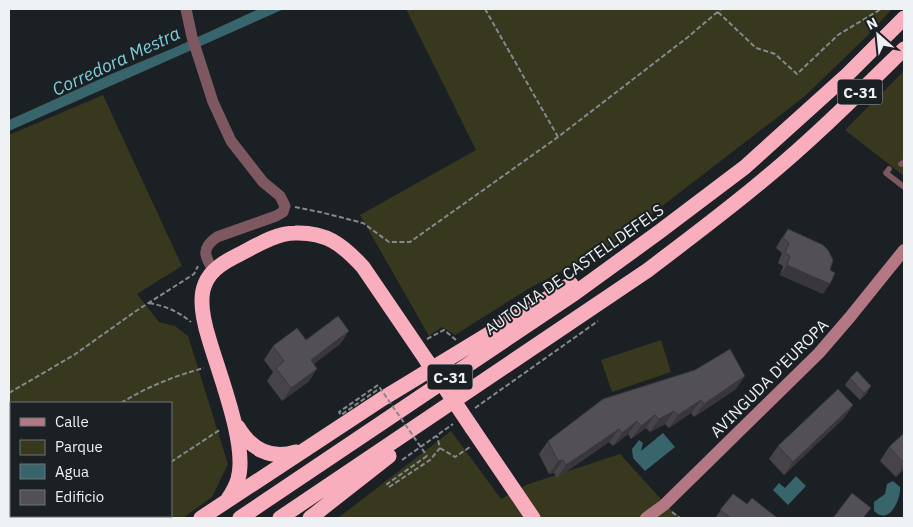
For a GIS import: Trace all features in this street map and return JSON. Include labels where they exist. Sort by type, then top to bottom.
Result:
[{"type":"highway","name":"AUTOVIA DE CASTELLDEFELS","points":[[240,518],[575,293],[659,232],[745,167],[841,81],[904,18]]},
{"type":"highway","name":"C-31","points":[[280,518],[648,270],[704,228],[792,155],[904,49]]},
{"type":"highway","points":[[201,518],[450,357],[659,232]]},
{"type":"highway","points":[[227,500],[238,478],[240,448],[230,424],[204,322],[202,300],[205,284],[214,271],[226,260],[273,238],[292,233],[307,233],[323,236],[338,243],[352,254],[363,267],[533,518]]},
{"type":"highway","points":[[310,518],[394,453],[442,409]]},
{"type":"highway","points":[[230,424],[254,447],[269,454],[284,455],[309,447]]},
{"type":"street","points":[[186,9],[196,51],[213,102],[231,141],[263,182],[280,196],[285,206],[283,212],[276,216],[217,236],[209,242],[206,257],[214,271]]},
{"type":"street","name":"AVINGUDA D'EUROPA","points":[[646,518],[664,506],[818,353],[904,250]]},
{"type":"lane","points":[[889,169],[886,173],[904,186]]},
{"type":"path","points":[[485,9],[558,137]]},
{"type":"path","points":[[285,206],[362,222],[389,242],[410,242],[558,137],[688,37],[721,9]]},
{"type":"path","points":[[718,12],[756,48],[775,54],[797,74],[838,35],[881,9]]},
{"type":"path","points":[[9,393],[74,355],[194,274],[196,267],[200,265]]},
{"type":"path","points":[[149,303],[180,312],[196,328]]},
{"type":"path","points":[[425,340],[444,330],[456,340]]},
{"type":"path","points":[[123,402],[161,382],[209,366],[206,354],[212,352]]},
{"type":"path","points":[[378,385],[339,412],[341,415],[380,388],[427,456],[386,484],[389,487],[430,460],[440,448]]},
{"type":"path","points":[[339,417],[387,387]]},
{"type":"path","points":[[172,461],[230,424]]},
{"type":"path","points":[[437,435],[440,448],[455,457],[472,445]]},
{"type":"green space","points":[[406,9],[892,9],[805,96],[613,244],[528,289],[455,335],[442,327],[429,336],[360,215],[476,150]]},
{"type":"green space","points":[[904,71],[904,176],[845,130]]},
{"type":"green space","points":[[103,95],[182,266],[137,294],[159,322],[175,326],[188,336],[228,464],[212,497],[183,518],[9,518],[9,135]]},
{"type":"green space","points":[[661,340],[671,372],[612,392],[601,360]]},
{"type":"green space","points":[[451,431],[501,499],[526,485],[620,454],[669,508],[681,518],[338,518]]},
{"type":"water","points":[[259,9],[284,9],[9,131],[9,120]]},
{"type":"water","points":[[663,433],[675,447],[645,471],[633,458],[632,449],[639,440],[643,443],[641,451]]},
{"type":"water","points":[[796,476],[806,486],[788,505],[773,490],[779,483],[785,488]]},
{"type":"water","points":[[893,481],[900,487],[896,504],[889,513],[879,515],[874,511],[874,502],[885,494],[887,484]]},
{"type":"building","points":[[788,229],[823,245],[828,250],[833,260],[830,270],[835,273],[830,284],[787,265],[790,256],[785,253],[789,243],[783,238]]},
{"type":"building","points":[[338,316],[349,331],[311,360],[317,369],[291,388],[276,368],[284,361],[273,346],[297,328],[306,340]]},
{"type":"building","points":[[730,349],[745,376],[704,404],[701,400],[678,415],[674,411],[659,419],[655,415],[641,426],[637,421],[622,433],[619,429],[566,465],[563,460],[558,461],[548,441],[603,399],[695,370]]},
{"type":"building","points":[[857,371],[871,386],[864,393],[850,378]]},
{"type":"building","points":[[838,389],[853,405],[793,462],[778,446]]},
{"type":"building","points":[[904,433],[904,463],[889,447]]},
{"type":"building","points":[[852,493],[871,508],[863,518],[833,518]]},
{"type":"building","points":[[733,494],[747,504],[752,498],[776,518],[731,518],[720,510]]},
{"type":"water label","name":"Corredora Mestra","points":[[116,61]]}]
